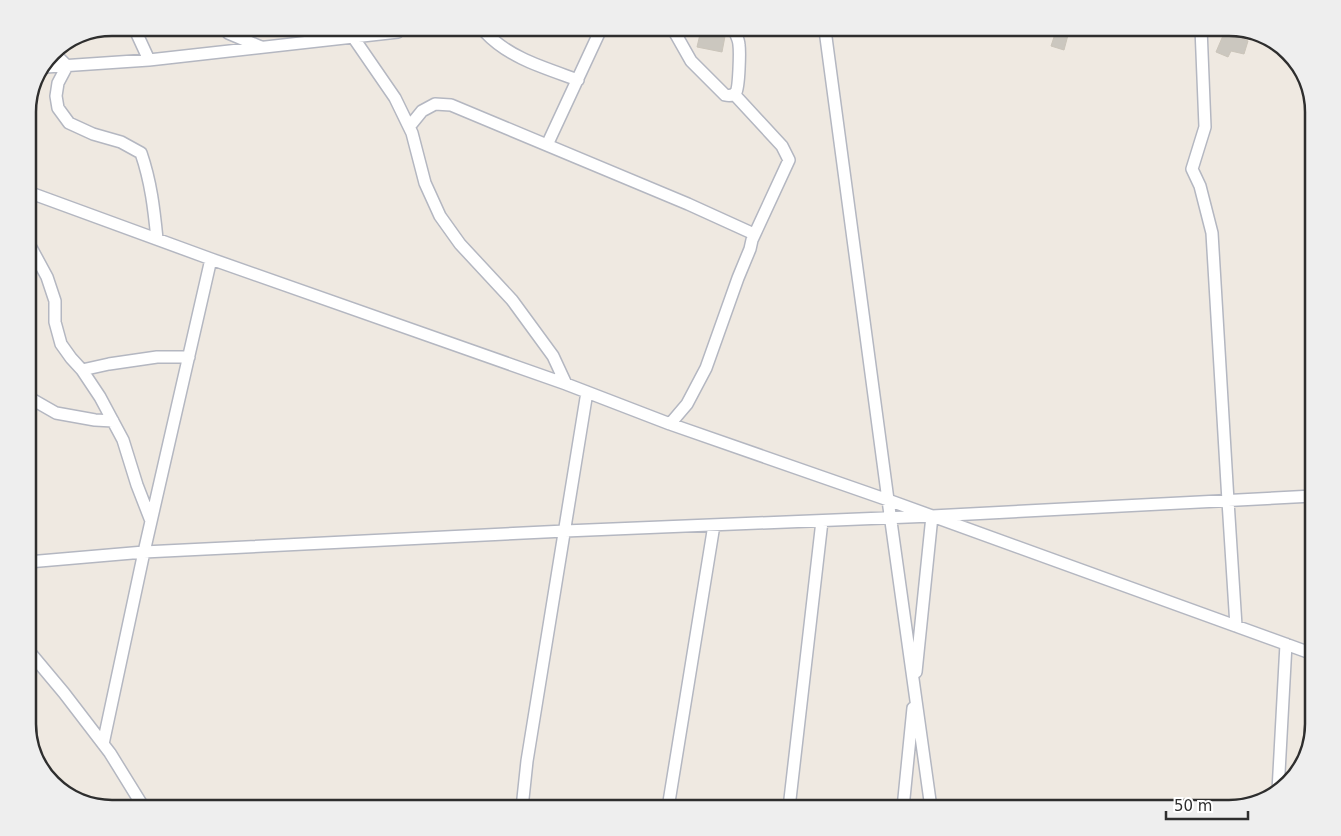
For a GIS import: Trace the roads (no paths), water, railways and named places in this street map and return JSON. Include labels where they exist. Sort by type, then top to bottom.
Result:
[{"type":"street","points":[[138,36],[149,60]]},
{"type":"street","points":[[235,36],[262,48]]},
{"type":"street","points":[[51,67],[149,60],[262,48],[311,37],[362,36]]},
{"type":"street","points":[[490,36],[530,63],[578,80]]},
{"type":"street","points":[[547,145],[598,36]]},
{"type":"street","points":[[677,36],[691,61],[725,95],[729,96],[736,92],[739,44],[736,36]]},
{"type":"street","points":[[826,36],[930,800]]},
{"type":"street","points":[[1201,36],[1205,127],[1192,170],[1200,186],[1212,232],[1236,626]]},
{"type":"street","points":[[353,37],[395,98],[412,134],[425,183],[440,216],[460,244],[512,300],[553,356],[566,384]]},
{"type":"street","points":[[59,58],[66,66]]},
{"type":"street","points":[[66,66],[58,83],[56,96],[58,108],[69,123],[93,134],[122,142],[141,153],[148,175],[157,239]]},
{"type":"street","points":[[670,424],[687,404],[706,368],[754,234],[789,160],[782,146],[734,94]]},
{"type":"street","points":[[409,127],[422,111],[435,104],[451,105],[688,204],[754,234]]},
{"type":"street","points":[[36,195],[1305,651]]},
{"type":"street","points":[[36,257],[47,277],[55,301],[55,322],[60,344],[82,370],[100,396],[113,421],[122,440],[151,521]]},
{"type":"street","points":[[103,744],[144,552],[211,259]]},
{"type":"street","points":[[82,370],[157,357],[189,357]]},
{"type":"street","points":[[523,800],[527,760],[587,392]]},
{"type":"street","points":[[36,402],[56,413],[95,420],[113,421]]},
{"type":"street","points":[[36,561],[144,552],[565,531],[932,516],[1305,496]]},
{"type":"street","points":[[904,800],[932,516]]},
{"type":"street","points":[[790,800],[822,521]]},
{"type":"street","points":[[669,800],[714,525]]},
{"type":"street","points":[[1279,780],[1286,644]]},
{"type":"street","points":[[36,660],[110,753],[138,800]]}]
